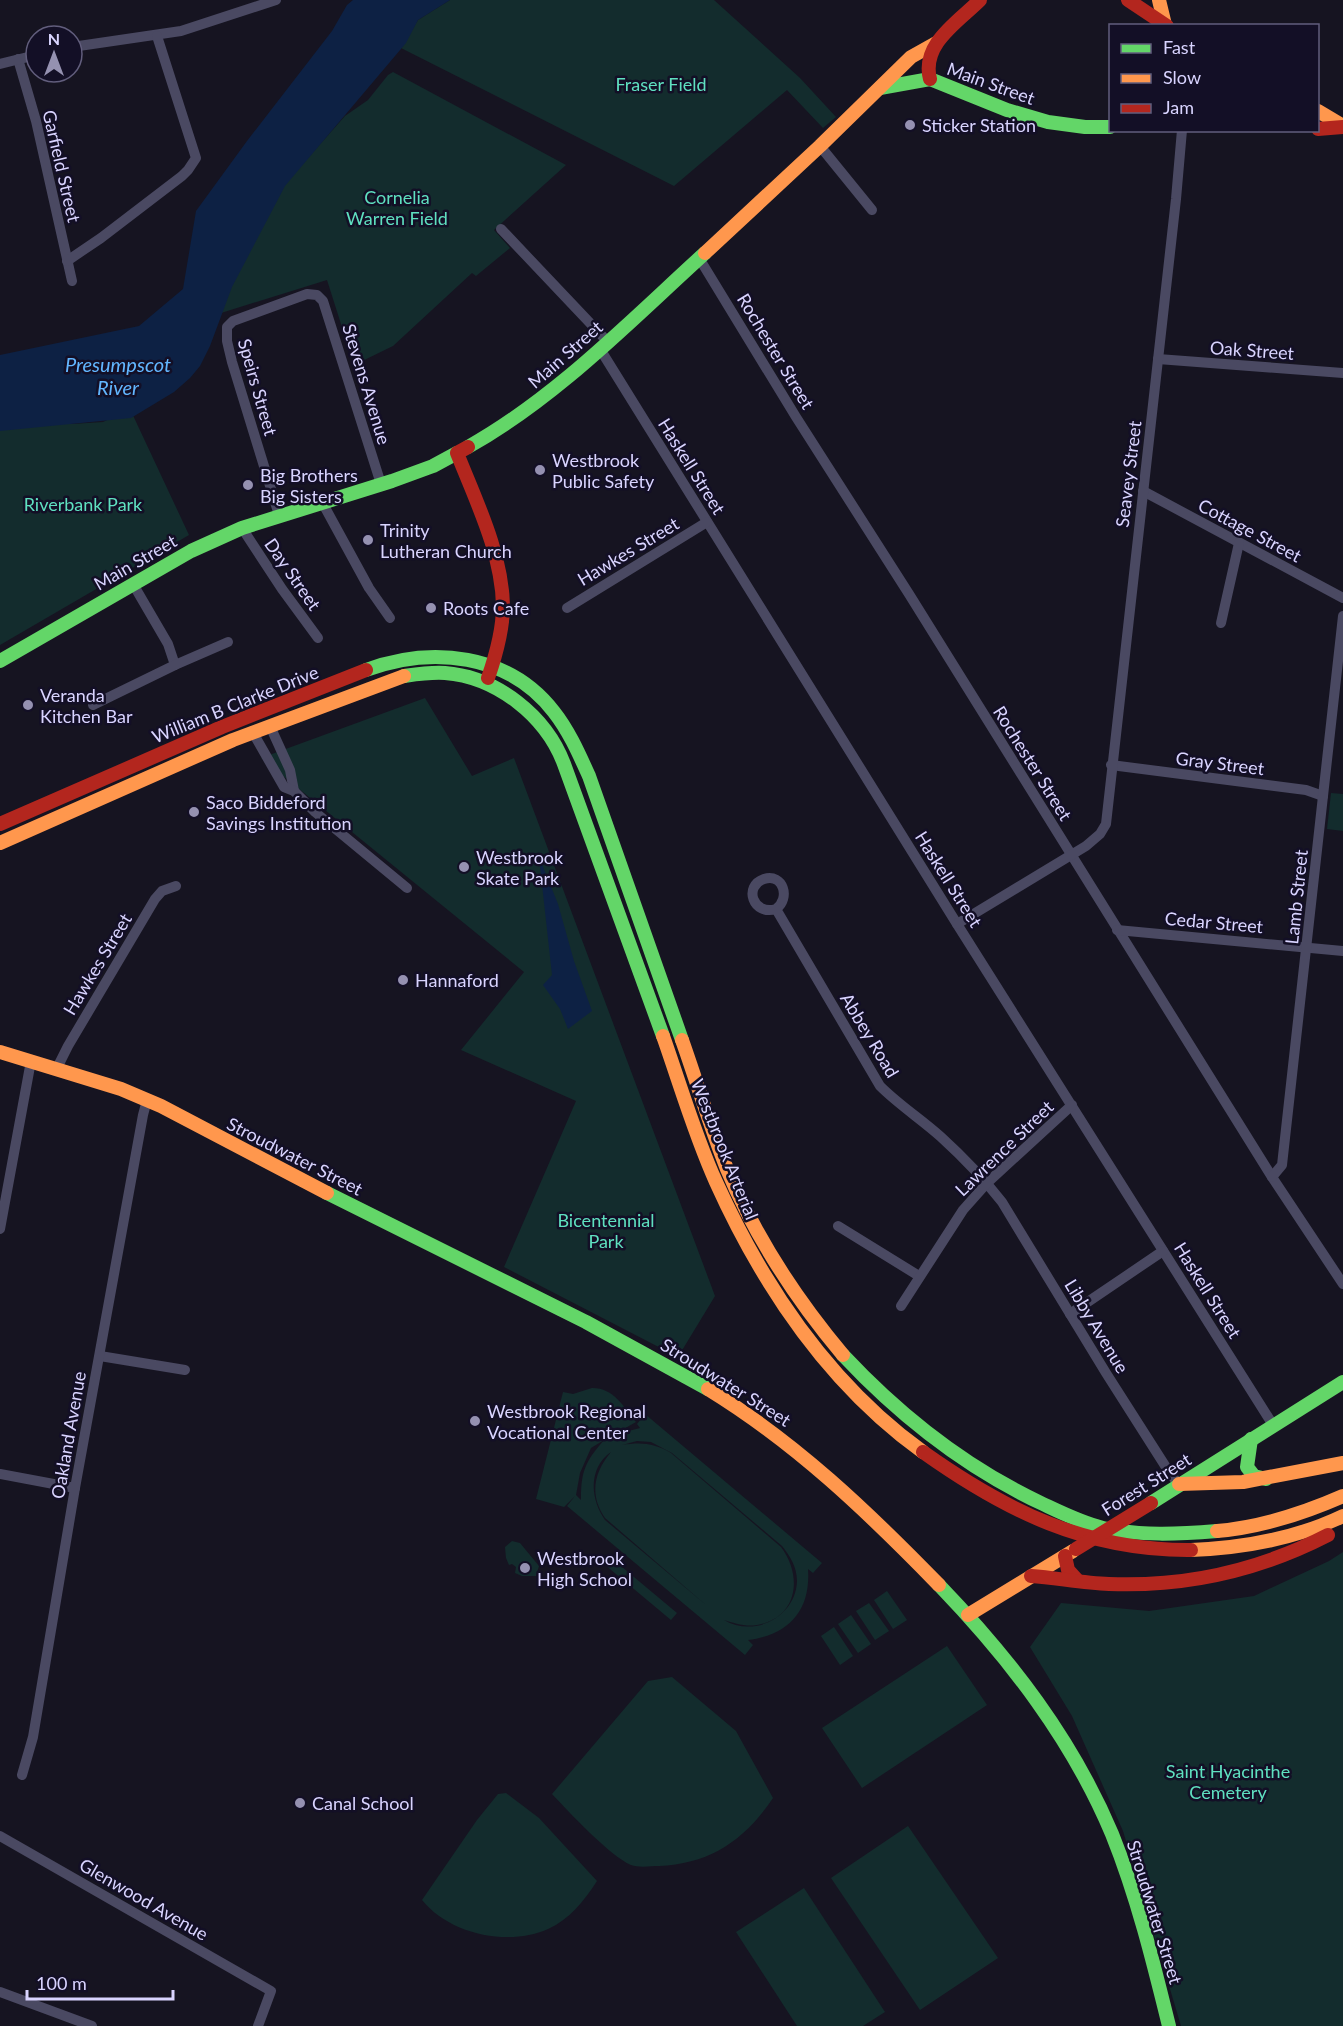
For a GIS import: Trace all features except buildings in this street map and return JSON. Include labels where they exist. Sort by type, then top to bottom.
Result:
[{"type":"main road","points":[[880,88],[911,57],[936,43],[981,0]]},
{"type":"main road","points":[[1128,0],[1164,24]]},
{"type":"main road","points":[[1159,0],[1166,24]]},
{"type":"main road","points":[[930,80],[928,60],[936,43]]},
{"type":"main road","name":"Main Street","points":[[0,661],[191,551],[242,528],[279,515],[433,466],[498,430],[541,399],[604,345],[880,88],[930,80],[1006,111],[1048,122],[1085,127],[1109,127]]},
{"type":"main road","points":[[1319,112],[1343,126]]},
{"type":"main road","points":[[1319,129],[1343,126]]},
{"type":"main road","points":[[457,453],[502,582],[504,608],[496,654],[486,683]]},
{"type":"main road","name":"William B Clarke Drive","points":[[0,824],[246,717],[394,661],[456,657],[492,665]]},
{"type":"main road","name":"Westbrook Arterial","points":[[492,665],[520,679],[538,693],[560,717],[576,744],[727,1169],[757,1230],[795,1294],[860,1373],[924,1431],[994,1479],[1041,1504],[1108,1529],[1185,1533],[1242,1529],[1272,1524],[1343,1496]]},
{"type":"main road","name":"William B Clarke Drive","points":[[0,843],[166,768],[399,677],[445,673],[471,677],[486,683]]},
{"type":"main road","name":"Westbrook Arterial","points":[[486,683],[507,695],[528,712],[553,740],[715,1180],[743,1240],[780,1301],[826,1362],[887,1423],[936,1461],[1005,1504],[1059,1529],[1110,1544],[1144,1549],[1207,1551],[1274,1541],[1326,1525],[1343,1516]]},
{"type":"main road","name":"Stroudwater Street","points":[[0,1052],[57,1068],[147,1100],[426,1243],[585,1320],[740,1409],[801,1452],[871,1516],[968,1615],[1035,1696],[1074,1759],[1113,1836],[1136,1899],[1169,2026]]},
{"type":"main road","name":"Forest Street","points":[[968,1615],[1343,1382]]},
{"type":"main road","points":[[1251,1439],[1247,1467],[1254,1476],[1266,1479]]},
{"type":"main road","points":[[1179,1484],[1219,1484],[1266,1479],[1343,1463]]},
{"type":"main road","points":[[1031,1576],[1078,1581],[1154,1584],[1223,1574],[1290,1553],[1343,1527]]},
{"type":"main road","points":[[1071,1552],[1070,1574],[1078,1581]]},
{"type":"street","points":[[84,45],[157,36],[205,24],[276,0]]},
{"type":"street","points":[[67,261],[182,176],[196,158],[157,36]]},
{"type":"street","points":[[0,64],[24,58]]},
{"type":"street","name":"Garfield Street","points":[[18,59],[36,121],[72,281]]},
{"type":"street","name":"Seavey Street","points":[[1071,855],[1094,840],[1100,834],[1106,821],[1182,132]]},
{"type":"street","points":[[820,146],[872,210]]},
{"type":"street","name":"Haskell Street","points":[[501,229],[604,345],[707,522],[1273,1425]]},
{"type":"street","name":"Rochester Street","points":[[699,258],[1272,1177],[1343,1284]]},
{"type":"street","name":"Speirs Street","points":[[279,515],[226,341],[227,327],[233,321],[257,311],[307,294],[317,295]]},
{"type":"street","name":"Stevens Avenue","points":[[317,295],[323,301],[327,312],[381,484]]},
{"type":"street","name":"Oak Street","points":[[1158,359],[1343,374]]},
{"type":"street","name":"Cottage Street","points":[[1143,491],[1343,598]]},
{"type":"street","points":[[322,502],[369,588],[390,618]]},
{"type":"street","name":"Hawkes Street","points":[[567,608],[707,522]]},
{"type":"street","name":"Day Street","points":[[242,528],[318,638]]},
{"type":"street","points":[[1221,623],[1239,543]]},
{"type":"street","points":[[133,584],[168,644],[175,665]]},
{"type":"street","name":"Lamb Street","points":[[1272,1177],[1282,1165],[1343,616]]},
{"type":"street","points":[[93,705],[228,642]]},
{"type":"street","points":[[246,717],[284,788],[294,792],[407,888]]},
{"type":"street","points":[[270,726],[290,770],[294,792]]},
{"type":"street","name":"Gray Street","points":[[1111,765],[1306,790],[1323,796]]},
{"type":"street","points":[[957,924],[1071,855]]},
{"type":"street","name":"Hawkes Street","points":[[57,1068],[155,899],[162,891],[176,886]]},
{"type":"street","name":"Abbey Road","points":[[776,909],[880,1086],[940,1136],[987,1183]]},
{"type":"street","name":"Cedar Street","points":[[1117,930],[1343,951]]},
{"type":"street","points":[[0,1229],[31,1061]]},
{"type":"street","name":"Oakland Avenue","points":[[22,1775],[33,1737],[75,1488],[147,1100]]},
{"type":"street","name":"Lawrence Street","points":[[901,1306],[963,1210],[987,1183],[1072,1105]]},
{"type":"street","name":"Libby Avenue","points":[[987,1183],[1002,1202],[1159,1456],[1179,1484]]},
{"type":"street","points":[[838,1226],[919,1276]]},
{"type":"street","points":[[1070,1314],[1163,1251]]},
{"type":"street","points":[[100,1356],[185,1370]]},
{"type":"street","points":[[0,1474],[75,1488]]},
{"type":"street","name":"Glenwood Avenue","points":[[0,1836],[272,1991],[258,2026]]},
{"type":"street","points":[[0,1992],[92,2026]]},
{"type":"green space","name":"Fraser Field","points":[[450,0],[714,0],[800,78],[836,117],[823,128],[787,90],[674,186],[401,48],[418,20]]},
{"type":"green space","name":"Cornelia Warren Field","points":[[393,72],[566,165],[494,230],[510,248],[476,276],[472,273],[393,346],[354,365],[327,280],[221,313],[253,220],[345,116],[368,100]]},
{"type":"green space","name":"Riverbank Park","points":[[130,409],[189,535],[0,645],[0,430],[38,422],[72,424],[103,422]]},
{"type":"green space","name":"Bicentennial Park","points":[[425,698],[472,776],[514,758],[715,1296],[678,1357],[504,1267],[576,1101],[461,1050],[524,972],[261,758]]},
{"type":"green space","points":[[1331,793],[1343,794],[1343,831],[1327,829]]},
{"type":"green space","points":[[592,1388],[600,1389],[618,1399],[636,1422],[613,1435],[640,1428],[637,1424],[645,1414],[822,1563],[813,1573],[808,1569],[806,1597],[801,1608],[786,1626],[775,1633],[748,1640],[753,1645],[745,1655],[567,1506],[575,1496],[564,1507],[536,1499],[563,1392],[573,1394]],"holes":[[[604,1440],[592,1455],[583,1474],[581,1500],[576,1495],[580,1473],[591,1448]],[[637,1441],[651,1442],[672,1453],[782,1546],[796,1571],[797,1581],[795,1594],[789,1605],[781,1614],[793,1594],[794,1583],[788,1558],[781,1547],[671,1453],[647,1444],[622,1445]],[[611,1452],[597,1476],[595,1492],[605,1518],[706,1605],[605,1520],[600,1512],[594,1493],[595,1475],[598,1466]],[[724,1620],[753,1625],[771,1621],[748,1627]]]},
{"type":"green space","points":[[512,1541],[520,1543],[539,1566],[536,1576],[522,1576],[515,1573],[516,1567],[509,1565],[505,1547]]},
{"type":"green space","name":"Saint Hyacinthe Cemetery","points":[[1343,1552],[1343,2026],[1181,2026],[1123,1831],[1072,1716],[1030,1647],[1061,1603],[1149,1611],[1254,1596],[1329,1561]]},
{"type":"green space","points":[[610,1557],[677,1613],[671,1620],[604,1564]]},
{"type":"green space","points":[[887,1591],[907,1620],[893,1629],[874,1600]]},
{"type":"green space","points":[[869,1603],[889,1631],[875,1640],[856,1611]]},
{"type":"green space","points":[[851,1615],[871,1644],[858,1653],[838,1624]]},
{"type":"green space","points":[[834,1627],[853,1656],[840,1665],[821,1636]]},
{"type":"green space","points":[[947,1646],[987,1705],[862,1788],[822,1728]]},
{"type":"green space","points":[[672,1677],[736,1731],[773,1798],[751,1826],[725,1847],[710,1855],[677,1864],[634,1866],[612,1853],[552,1794],[648,1681]]},
{"type":"green space","points":[[506,1793],[539,1818],[597,1881],[570,1915],[556,1925],[532,1934],[515,1937],[498,1937],[463,1929],[434,1912],[422,1900],[477,1820],[498,1794]]},
{"type":"green space","points":[[908,1826],[998,1958],[920,2010],[831,1878]]},
{"type":"green space","points":[[804,1888],[885,2012],[863,2026],[797,2026],[736,1932]]},
{"type":"water","name":"Presumpscot River","points":[[353,0],[450,0],[418,20],[406,43],[285,186],[232,287],[200,366],[174,392],[131,418],[0,431],[0,355],[139,326],[183,289],[196,211],[332,31],[347,5]]},
{"type":"water","points":[[539,857],[558,904],[574,961],[592,1011],[568,1029],[560,1009],[543,985],[552,975]]},
{"type":"traffic: fast","points":[[880,88],[930,79],[1007,110],[1048,122],[1085,127],[1109,127]]},
{"type":"traffic: fast","points":[[468,447],[501,427],[562,382],[705,253]]},
{"type":"traffic: fast","points":[[0,661],[191,551],[242,528],[392,481],[433,466],[457,453]]},
{"type":"traffic: fast","points":[[366,670],[391,662],[416,658],[442,657],[468,660],[492,666],[515,677],[536,692],[554,712],[569,735],[589,776],[682,1040]]},
{"type":"traffic: fast","points":[[404,676],[445,673],[483,682],[517,702],[545,730],[564,764],[663,1036]]},
{"type":"traffic: fast","points":[[327,1193],[586,1322],[708,1389]]},
{"type":"traffic: fast","points":[[843,1355],[911,1420],[936,1439],[987,1474],[1057,1511],[1087,1523],[1117,1531],[1160,1534],[1217,1531]]},
{"type":"traffic: fast","points":[[1151,1503],[1343,1382]]},
{"type":"traffic: fast","points":[[1251,1439],[1247,1467],[1254,1476],[1266,1479]]},
{"type":"traffic: fast","points":[[939,1585],[990,1642],[1037,1702],[1078,1765],[1096,1799],[1112,1834],[1137,1905],[1169,2026]]},
{"type":"traffic: slow","points":[[1159,0],[1165,24]]},
{"type":"traffic: slow","points":[[705,253],[911,57],[936,43]]},
{"type":"traffic: slow","points":[[1319,112],[1343,126]]},
{"type":"traffic: slow","points":[[0,843],[233,740],[404,676]]},
{"type":"traffic: slow","points":[[663,1036],[708,1164],[755,1259],[802,1331],[829,1365],[889,1425],[923,1452]]},
{"type":"traffic: slow","points":[[682,1040],[727,1169],[750,1218],[793,1289],[843,1355]]},
{"type":"traffic: slow","points":[[0,1052],[121,1089],[161,1106],[327,1193]]},
{"type":"traffic: slow","points":[[708,1389],[801,1455],[885,1531],[939,1585]]},
{"type":"traffic: slow","points":[[1179,1484],[1243,1482],[1343,1463]]},
{"type":"traffic: slow","points":[[1217,1531],[1282,1519],[1343,1496]]},
{"type":"traffic: slow","points":[[1191,1550],[1268,1541],[1306,1531],[1343,1516]]},
{"type":"traffic: slow","points":[[968,1615],[1073,1551]]},
{"type":"traffic: jam","points":[[930,79],[929,66],[936,44],[952,25],[980,0]]},
{"type":"traffic: jam","points":[[1128,0],[1164,24]]},
{"type":"traffic: jam","points":[[1319,129],[1343,127]]},
{"type":"traffic: jam","points":[[468,447],[457,453],[487,528],[502,586],[502,625],[488,678]]},
{"type":"traffic: jam","points":[[0,824],[222,727],[366,670]]},
{"type":"traffic: jam","points":[[923,1452],[985,1492],[1049,1524],[1117,1543],[1191,1550]]},
{"type":"traffic: jam","points":[[1076,1549],[1151,1503]]},
{"type":"traffic: jam","points":[[1031,1576],[1109,1584],[1166,1583],[1249,1567],[1328,1535]]},
{"type":"traffic: jam","points":[[1065,1556],[1068,1570],[1078,1581]]},
{"type":"place","name":"Sticker Station","points":[[910,125]]},
{"type":"place","name":"Westbrook Public Safety","points":[[540,470]]},
{"type":"place","name":"Big Brothers Big Sisters","points":[[248,485]]},
{"type":"place","name":"Trinity Lutheran Church","points":[[368,540]]},
{"type":"place","name":"Roots Cafe","points":[[431,608]]},
{"type":"place","name":"Veranda Kitchen Bar","points":[[28,705]]},
{"type":"place","name":"Saco Biddeford Savings Institution","points":[[194,812]]},
{"type":"place","name":"Westbrook Skate Park","points":[[464,867]]},
{"type":"place","name":"Hannaford","points":[[403,980]]},
{"type":"place","name":"Westbrook Regional Vocational Center","points":[[475,1421]]},
{"type":"place","name":"Westbrook High School","points":[[525,1568]]},
{"type":"place","name":"Canal School","points":[[300,1803]]}]
